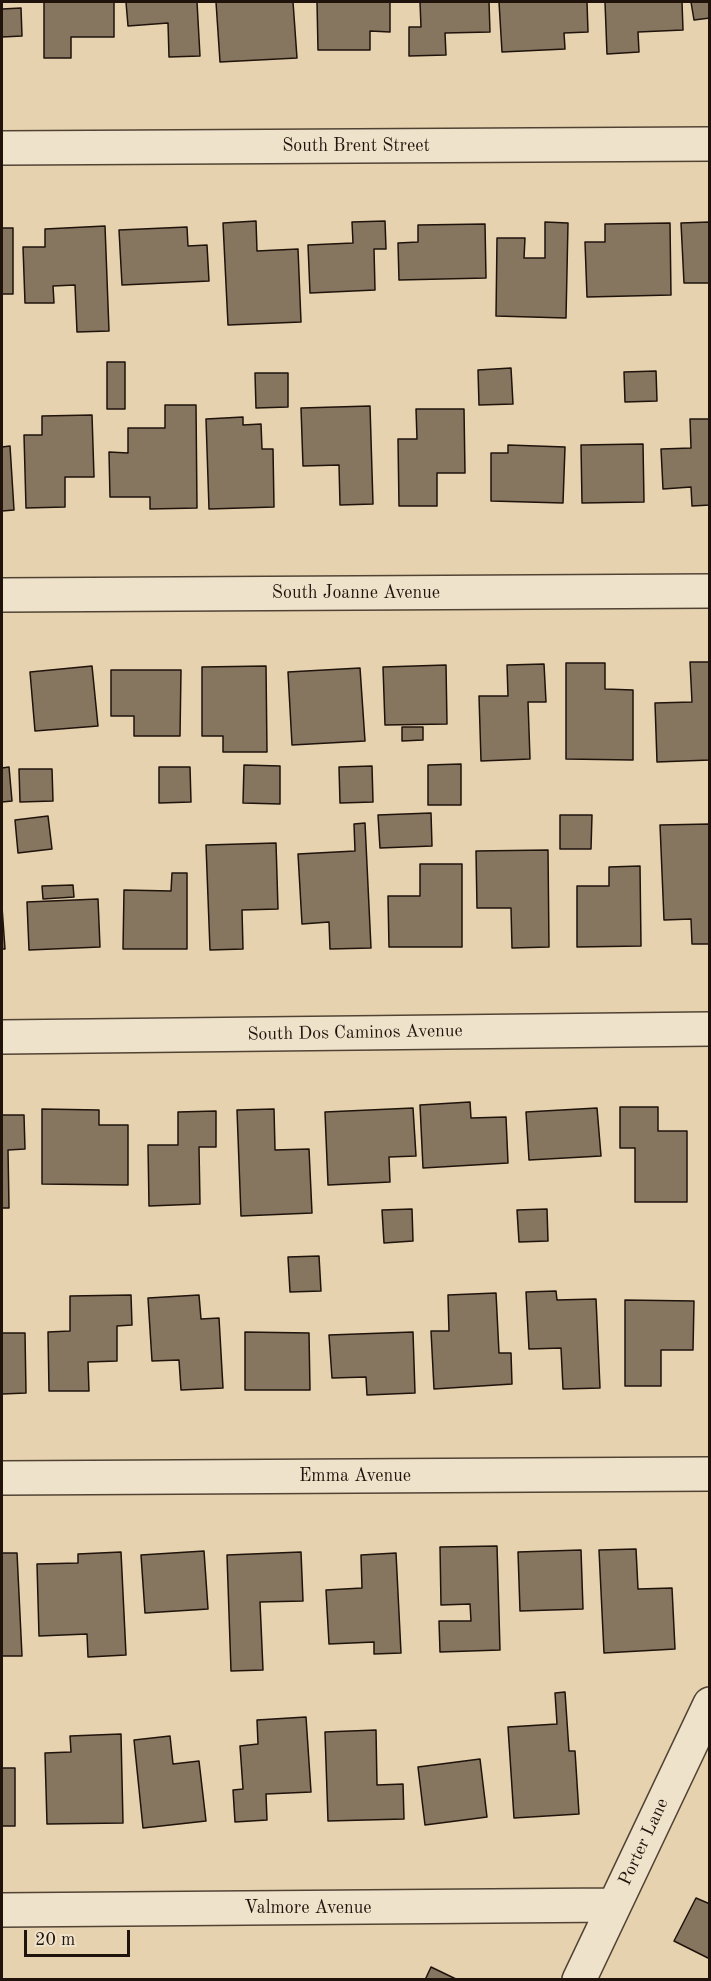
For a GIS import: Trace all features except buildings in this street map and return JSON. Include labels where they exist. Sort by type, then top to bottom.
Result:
[{"type":"street","name":"South Brent Street","points":[[2,148],[710,144]]},
{"type":"street","name":"South Joanne Avenue","points":[[2,595],[710,591]]},
{"type":"street","name":"South Dos Caminos Avenue","points":[[2,1037],[710,1029]]},
{"type":"street","name":"Emma Avenue","points":[[2,1478],[710,1474]]},
{"type":"street","name":"Porter Lane","points":[[579,1980],[710,1704]]},
{"type":"street","name":"Valmore Avenue","points":[[2,1910],[614,1905]]}]
